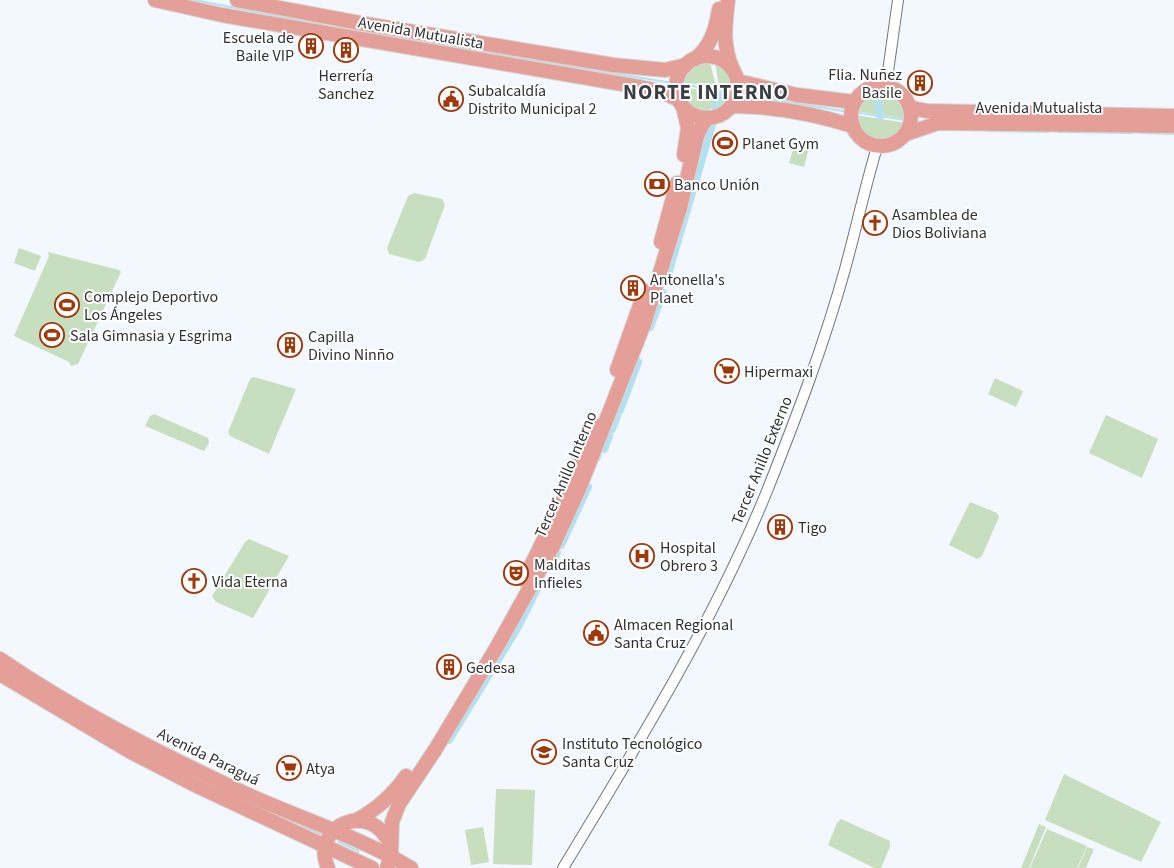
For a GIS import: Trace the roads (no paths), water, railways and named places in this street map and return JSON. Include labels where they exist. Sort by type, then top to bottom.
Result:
[{"type":"main road","name":"Avenida Mutualista","points":[[155,0],[222,15],[329,26],[642,69],[665,70],[690,62]]},
{"type":"main road","name":"Avenida Mutualista","points":[[237,0],[329,26],[660,91],[681,103]]},
{"type":"main road","points":[[721,0],[714,35],[706,48],[679,75],[676,87],[681,103],[690,113],[699,117],[717,117],[731,106],[737,94],[735,76],[727,56],[725,44],[728,0]]},
{"type":"main road","points":[[690,62],[706,56],[716,58],[726,63],[735,76],[754,86],[797,95],[854,102]]},
{"type":"main road","points":[[876,86],[886,86],[901,93],[907,100],[911,108],[912,117],[906,134],[894,144],[877,146],[862,140],[853,126],[851,118],[854,102],[860,94],[876,86]]},
{"type":"main road","name":"Tercer Anillo Interno","points":[[334,829],[354,821],[380,805],[393,794],[402,782],[438,728],[490,642],[530,569],[568,491],[606,400],[656,257],[688,136],[681,103]]},
{"type":"main road","points":[[731,106],[764,107],[811,114],[853,126]]},
{"type":"main road","name":"Avenida Mutualista","points":[[911,108],[927,111],[1174,116]]},
{"type":"main road","name":"Tercer Anillo Interno","points":[[395,857],[394,814],[404,794],[437,746],[498,646],[553,544],[590,464],[639,339],[680,208],[698,136],[702,125],[708,118]]},
{"type":"main road","name":"Avenida Mutualista","points":[[906,134],[938,123],[1174,126]]},
{"type":"main road","points":[[634,324],[640,319],[649,292],[656,283],[654,280],[673,216],[674,194]]},
{"type":"main road","points":[[590,464],[588,453],[607,404],[606,400],[610,397],[630,345],[639,339]]},
{"type":"main road","points":[[502,620],[511,609],[544,546],[553,544],[549,535],[585,460],[586,448]]},
{"type":"main road","points":[[437,746],[450,716],[490,651],[490,642]]},
{"type":"main road","name":"Avenida Paraguá","points":[[0,659],[53,693],[182,764],[294,815],[334,829],[395,857]]},
{"type":"main road","name":"Avenida Paraguá","points":[[0,674],[138,756],[197,786],[372,868]]},
{"type":"main road","points":[[294,815],[374,825],[387,838],[395,857]]},
{"type":"main road","points":[[326,866],[325,846],[328,837],[334,829]]},
{"type":"street","points":[[886,86],[898,0]]},
{"type":"street","name":"Tercer Anillo Externo","points":[[563,868],[684,662],[745,541],[818,356],[844,270],[877,146]]},
{"type":"waterway","points":[[195,0],[323,25]]},
{"type":"waterway","points":[[332,26],[355,30]]},
{"type":"waterway","points":[[368,33],[673,83]]},
{"type":"waterway","points":[[681,84],[733,93]]},
{"type":"waterway","points":[[715,113],[717,100],[726,92]]},
{"type":"waterway","points":[[741,94],[843,111]]},
{"type":"waterway","points":[[878,94],[880,116]]},
{"type":"waterway","points":[[860,113],[906,120]]},
{"type":"waterway","points":[[666,281],[713,121]]},
{"type":"waterway","points":[[940,130],[960,130]]},
{"type":"waterway","points":[[989,131],[1048,132]]},
{"type":"waterway","points":[[1059,132],[1132,133]]},
{"type":"waterway","points":[[1141,133],[1174,134]]},
{"type":"waterway","points":[[650,327],[663,293]]},
{"type":"waterway","points":[[620,410],[638,362]]},
{"type":"waterway","points":[[612,429],[617,416]]},
{"type":"waterway","points":[[604,449],[609,436]]},
{"type":"waterway","points":[[599,460],[601,455]]},
{"type":"waterway","points":[[561,545],[588,487]]},
{"type":"waterway","points":[[552,562],[557,553]]},
{"type":"waterway","points":[[449,740],[518,627],[539,585]]},
{"type":"waterway","points":[[260,808],[320,834]]},
{"type":"waterway","points":[[339,842],[358,851],[358,856]]},
{"type":"place","name":"Escuela de Baile VIP","points":[[311,46]]},
{"type":"place","name":"Herrería Sanchez","points":[[346,50]]},
{"type":"place","name":"Flia. Nuñez Basile","points":[[920,83]]},
{"type":"place","name":"Subalcaldía Distrito Municipal 2","points":[[451,99]]},
{"type":"place","name":"Planet Gym","points":[[725,143]]},
{"type":"place","name":"Banco Unión","points":[[657,184]]},
{"type":"place","name":"Asamblea de Dios Boliviana","points":[[875,223]]},
{"type":"place","name":"Antonella's Planet","points":[[633,288]]},
{"type":"place","name":"Complejo Deportivo Los Ángeles","points":[[67,305]]},
{"type":"place","name":"Sala Gimnasia y Esgrima","points":[[52,335]]},
{"type":"place","name":"Capilla Divino Ninño","points":[[290,345]]},
{"type":"place","name":"Hipermaxi","points":[[727,371]]},
{"type":"place","name":"Tigo","points":[[780,527]]},
{"type":"place","name":"Hospital Obrero 3","points":[[642,556]]},
{"type":"place","name":"Malditas Infieles","points":[[516,573]]},
{"type":"place","name":"Vida Eterna","points":[[194,581]]},
{"type":"place","name":"Almacen Regional Santa Cruz","points":[[596,633]]},
{"type":"place","name":"Gedesa","points":[[449,667]]},
{"type":"place","name":"Instituto Tecnológico Santa Cruz","points":[[544,752]]},
{"type":"place","name":"Atya","points":[[289,768]]},
{"type":"district","name":"NORTE INTERNO","points":[[706,92]]}]
